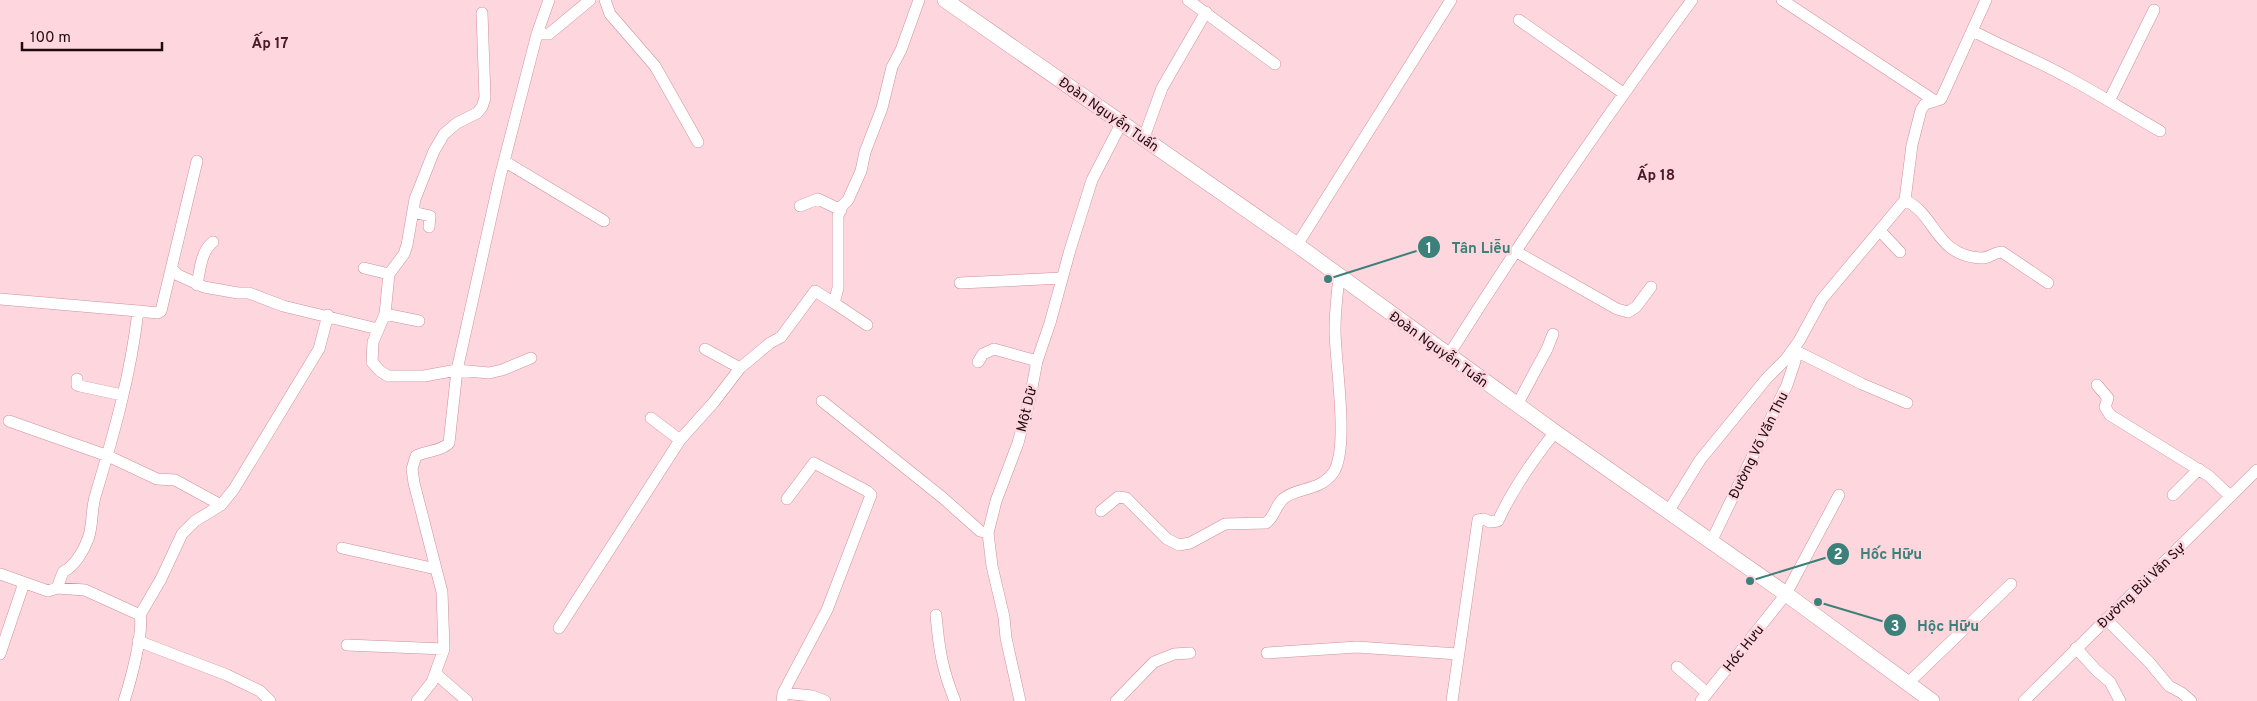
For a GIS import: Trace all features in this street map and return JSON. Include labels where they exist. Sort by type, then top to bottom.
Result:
[{"type":"main road","name":"Đoàn Nguyễn Tuấn","points":[[945,0],[1297,246],[1448,356],[1786,594],[1932,701]]},
{"type":"street","points":[[417,701],[432,682],[444,649],[442,592],[419,507],[412,469],[416,456],[446,447],[449,443],[457,370],[504,161],[537,34],[549,0]]},
{"type":"street","points":[[537,34],[548,34],[590,0]]},
{"type":"street","points":[[605,0],[610,14],[655,66],[698,142]]},
{"type":"street","points":[[834,303],[838,288],[837,224],[840,210],[848,200],[862,170],[865,152],[882,108],[892,66],[901,50],[919,0]]},
{"type":"street","points":[[1188,0],[1274,64]]},
{"type":"street","points":[[1297,246],[1451,0]]},
{"type":"street","points":[[1448,356],[1515,251],[1623,93],[1692,0]]},
{"type":"street","points":[[1782,0],[1911,83],[1935,101]]},
{"type":"street","points":[[1668,512],[1700,460],[1796,348],[1822,299],[1905,200],[1920,110],[1925,104],[1941,99],[1986,0]]},
{"type":"street","points":[[2109,101],[2154,10]]},
{"type":"street","points":[[1143,140],[1162,88],[1206,12]]},
{"type":"street","points":[[482,13],[484,98],[482,107],[477,113],[458,123],[444,134],[421,181],[412,212],[404,254],[389,274],[385,314],[373,342],[372,362],[384,374],[395,377],[408,374],[424,376],[457,370],[489,373],[508,368],[531,358]]},
{"type":"street","points":[[1519,20],[1623,93]]},
{"type":"street","points":[[1973,31],[2009,50],[2032,58],[2160,131]]},
{"type":"street","name":"Một Dữ","points":[[1020,701],[1006,638],[988,533],[996,501],[1018,443],[1030,398],[1037,361],[1092,180],[1121,124]]},
{"type":"street","points":[[0,299],[160,312],[197,161]]},
{"type":"street","points":[[504,161],[604,221]]},
{"type":"street","points":[[800,206],[818,199],[840,210]]},
{"type":"street","points":[[1905,200],[1914,206],[1944,242],[1957,252],[1966,256],[1983,258],[2002,252],[2048,283]]},
{"type":"street","points":[[412,212],[430,216],[429,227]]},
{"type":"street","points":[[1880,231],[1900,252]]},
{"type":"street","points":[[197,285],[204,253],[207,246],[213,242]]},
{"type":"street","points":[[1515,251],[1617,309],[1628,312],[1636,307],[1651,287]]},
{"type":"street","points":[[364,268],[389,274]]},
{"type":"street","points":[[172,269],[178,275],[197,285],[238,293],[249,293],[283,306],[328,315],[378,329]]},
{"type":"street","points":[[1101,511],[1118,497],[1126,498],[1167,539],[1179,545],[1210,534],[1225,524],[1266,523],[1272,519],[1285,497],[1310,490],[1327,480],[1340,462],[1340,381],[1335,331],[1339,277]]},
{"type":"street","points":[[960,283],[1062,278]]},
{"type":"street","points":[[558,628],[680,440],[740,368],[770,343],[781,337],[815,291],[867,325]]},
{"type":"street","points":[[57,588],[63,572],[79,556],[89,536],[93,505],[108,456],[138,311]]},
{"type":"street","points":[[385,314],[419,321]]},
{"type":"street","points":[[124,701],[138,641],[140,615],[161,579],[182,534],[195,521],[221,505],[234,489],[314,357],[328,315]]},
{"type":"street","points":[[1517,405],[1553,334]]},
{"type":"street","points":[[1796,348],[1862,384],[1907,403]]},
{"type":"street","name":"Đường Võ Văn Thu","points":[[1712,542],[1787,385],[1795,361],[1796,348]]},
{"type":"street","points":[[705,349],[740,368]]},
{"type":"street","points":[[978,362],[987,351],[994,349],[1037,361]]},
{"type":"street","points":[[77,379],[77,385],[122,395]]},
{"type":"street","points":[[2097,385],[2108,398],[2105,407],[2110,415],[2199,469],[2222,487],[2230,496]]},
{"type":"street","points":[[822,401],[943,498],[980,531],[988,533]]},
{"type":"street","points":[[651,418],[680,440]]},
{"type":"street","points":[[9,421],[108,456],[157,478],[175,480],[221,505]]},
{"type":"street","points":[[1452,701],[1478,520],[1498,521],[1510,496],[1529,465],[1555,432]]},
{"type":"street","points":[[787,499],[814,463],[869,492],[871,496],[827,610],[783,697],[812,696],[825,701]]},
{"type":"street","points":[[2173,495],[2199,469]]},
{"type":"street","name":"Đường Bùi Văn Sự","points":[[2024,701],[2230,496],[2256,473]]},
{"type":"street","name":"Hóc Hưu","points":[[1704,697],[1786,594],[1839,495]]},
{"type":"street","points":[[342,548],[436,569]]},
{"type":"street","points":[[0,574],[48,591],[57,588],[85,590],[140,615]]},
{"type":"street","points":[[0,654],[24,583]]},
{"type":"street","points":[[1907,684],[2011,584]]},
{"type":"street","points":[[936,615],[939,656],[955,701]]},
{"type":"street","points":[[2106,620],[2149,662],[2169,686],[2182,693],[2191,701]]},
{"type":"street","points":[[138,641],[227,675],[260,691],[270,701]]},
{"type":"street","points":[[347,645],[444,649]]},
{"type":"street","points":[[1266,653],[1357,647],[1458,654]]},
{"type":"street","points":[[2076,648],[2110,682],[2120,701]]},
{"type":"street","points":[[1116,701],[1154,662],[1174,654],[1190,653]]},
{"type":"street","points":[[1676,667],[1704,697]]},
{"type":"street","points":[[435,673],[467,701]]},
{"type":"place","name":"Tân Liễu","points":[[1328,279]]},
{"type":"place","name":"Hốc Hữu","points":[[1750,581]]},
{"type":"place","name":"Hộc Hữu","points":[[1818,602]]},
{"type":"district","name":"Ấp 17","points":[[270,43]]},
{"type":"district","name":"Ấp 18","points":[[1656,175]]}]
